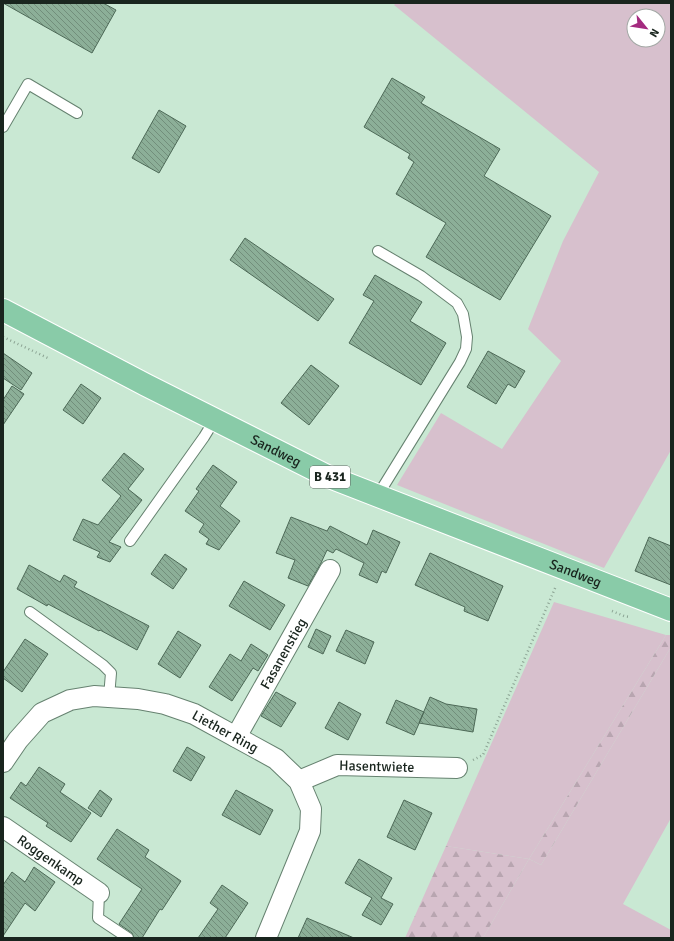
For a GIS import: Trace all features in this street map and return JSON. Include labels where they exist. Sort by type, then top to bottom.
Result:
[{"type":"main road","name":"Sandweg","points":[[3,311],[327,476],[378,494],[671,610]]},
{"type":"street","name":"Fasanenstieg","points":[[236,737],[330,570]]},
{"type":"street","name":"Liether Ring","points":[[3,762],[18,740],[42,714],[70,700],[94,696],[138,698],[165,704],[194,714],[276,759],[299,781],[311,809],[310,831],[266,938]]},
{"type":"street","name":"Hasentwiete","points":[[299,781],[337,765],[457,768]]},
{"type":"street","name":"Roggenkamp","points":[[3,827],[99,893]]},
{"type":"lane","points":[[3,127],[28,84],[77,113]]},
{"type":"lane","points":[[378,251],[421,276],[457,303],[463,314],[467,337],[466,349],[460,362],[378,494]]},
{"type":"lane","points":[[130,541],[204,437],[215,419]]},
{"type":"lane","points":[[30,612],[103,666],[111,674],[109,697]]},
{"type":"lane","points":[[99,893],[98,918],[128,938]]},
{"type":"path","points":[[457,768],[483,755],[558,582]]},
{"type":"green space","points":[[396,3],[671,3],[671,450],[604,568],[397,485],[441,413],[502,449],[561,361],[528,329],[563,241],[599,172],[394,5]]},
{"type":"green space","points":[[554,602],[666,635],[529,859],[446,846]]},
{"type":"green space","points":[[666,635],[671,635],[671,647],[541,865],[529,859]]},
{"type":"green space","points":[[671,647],[671,818],[623,904],[671,930],[671,938],[483,938],[529,859],[541,865]]},
{"type":"green space","points":[[446,846],[529,859],[483,938],[405,938]]},
{"type":"building","points":[[3,3],[103,3],[116,10],[92,53]]},
{"type":"building","points":[[392,78],[425,97],[421,103],[500,149],[484,176],[551,216],[500,300],[426,257],[446,223],[396,194],[414,162],[408,158],[410,154],[364,127]]},
{"type":"building","points":[[159,110],[186,126],[159,173],[132,158]]},
{"type":"building","points":[[245,238],[334,299],[318,321],[230,260]]},
{"type":"building","points":[[375,275],[422,302],[410,321],[446,343],[421,385],[349,343],[374,301],[363,295]]},
{"type":"building","points":[[488,351],[525,371],[515,388],[508,384],[496,404],[467,387]]},
{"type":"building","points":[[3,353],[32,373],[21,390],[3,378]]},
{"type":"building","points":[[311,365],[339,386],[309,425],[281,403]]},
{"type":"building","points":[[81,384],[101,398],[83,424],[63,410]]},
{"type":"building","points":[[12,386],[24,394],[3,425],[3,400]]},
{"type":"building","points":[[124,453],[144,469],[128,489],[142,500],[109,542],[121,547],[110,562],[97,557],[100,552],[73,540],[83,519],[98,525],[121,496],[102,480]]},
{"type":"building","points":[[213,465],[237,482],[220,506],[240,521],[219,550],[206,544],[209,539],[199,532],[204,524],[185,511],[199,491],[196,489]]},
{"type":"building","points":[[291,517],[327,531],[330,526],[367,545],[373,530],[400,542],[386,573],[382,571],[377,583],[359,575],[364,563],[336,549],[333,553],[327,550],[308,586],[288,578],[295,560],[276,553]]},
{"type":"building","points":[[649,537],[671,546],[671,585],[635,571]]},
{"type":"building","points":[[430,553],[503,586],[488,621],[464,611],[465,607],[415,585]]},
{"type":"building","points":[[165,554],[187,569],[173,589],[151,574]]},
{"type":"building","points":[[29,565],[60,582],[64,575],[77,582],[74,587],[149,626],[137,650],[48,604],[47,606],[17,589]]},
{"type":"building","points":[[244,581],[285,605],[270,630],[229,606]]},
{"type":"building","points":[[316,629],[331,636],[323,654],[308,647]]},
{"type":"building","points":[[346,630],[374,642],[365,664],[336,651]]},
{"type":"building","points":[[178,631],[201,645],[180,678],[158,664]]},
{"type":"building","points":[[25,639],[48,654],[22,692],[3,678],[3,672]]},
{"type":"building","points":[[251,644],[268,655],[258,671],[253,668],[232,701],[209,687],[230,654],[241,661]]},
{"type":"building","points":[[276,692],[296,703],[281,727],[261,716]]},
{"type":"building","points":[[430,697],[446,704],[477,709],[473,732],[419,723]]},
{"type":"building","points":[[396,700],[424,712],[414,735],[386,723]]},
{"type":"building","points":[[339,702],[361,714],[348,740],[325,728]]},
{"type":"building","points":[[187,747],[205,757],[191,781],[173,771]]},
{"type":"building","points":[[39,767],[65,784],[60,792],[91,813],[71,842],[46,826],[48,823],[10,798],[21,782],[26,786]]},
{"type":"building","points":[[100,790],[112,799],[101,817],[88,808]]},
{"type":"building","points":[[236,790],[273,810],[260,835],[222,815]]},
{"type":"building","points":[[404,800],[432,813],[415,850],[387,837]]},
{"type":"building","points":[[117,829],[149,850],[145,857],[181,881],[162,910],[160,909],[142,938],[134,938],[132,933],[119,924],[142,889],[97,859]]},
{"type":"building","points":[[359,859],[392,878],[381,898],[393,904],[381,925],[362,915],[372,898],[345,883]]},
{"type":"building","points":[[34,867],[55,882],[35,911],[25,903],[3,936],[3,885],[12,872],[25,882]]},
{"type":"building","points":[[222,885],[248,903],[225,938],[198,938],[218,909],[210,903]]},
{"type":"building","points":[[307,918],[354,938],[298,938]]}]
